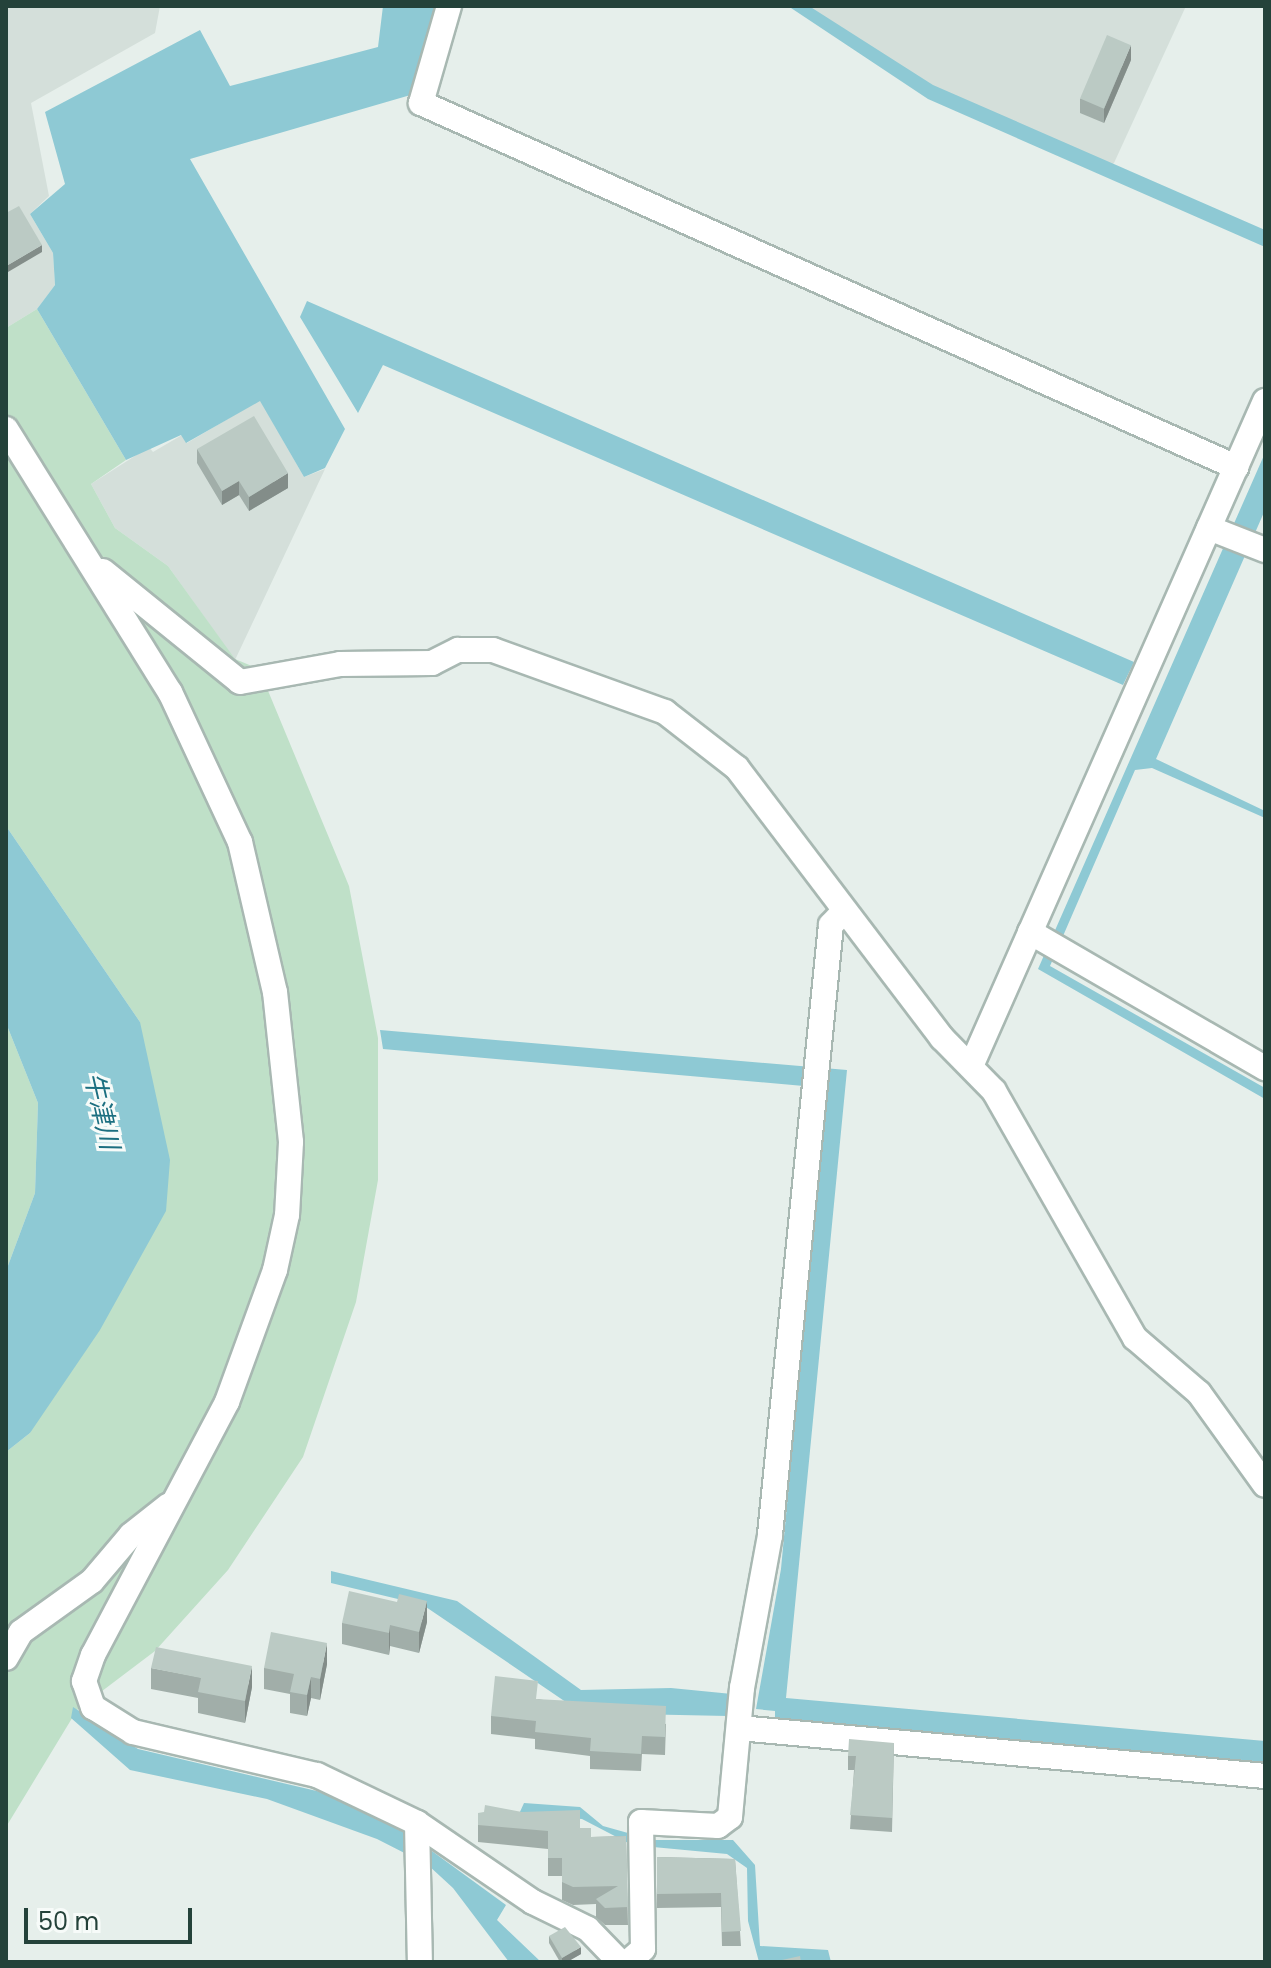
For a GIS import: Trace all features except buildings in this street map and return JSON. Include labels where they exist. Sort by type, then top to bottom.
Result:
[{"type":"street","points":[[449,6],[421,103],[1236,467]]},
{"type":"street","points":[[972,1064],[1045,941],[1209,528],[1265,401]]},
{"type":"street","points":[[6,429],[170,692],[240,842],[275,992],[291,1142],[287,1215],[275,1270],[227,1402],[174,1501],[135,1584],[93,1655],[84,1681],[93,1707],[133,1732],[317,1775],[417,1823],[533,1902],[588,1929],[620,1962]]},
{"type":"street","points":[[1209,528],[1261,548]]},
{"type":"street","points":[[89,560],[240,682],[340,664],[432,663],[458,650],[493,650],[665,712],[737,768],[942,1038],[972,1064],[994,1091],[1135,1338],[1199,1393],[1265,1485]]},
{"type":"street","points":[[628,1962],[643,1949],[641,1822],[718,1826],[730,1817],[739,1728],[770,1535],[831,925],[844,911]]},
{"type":"street","points":[[1045,941],[1265,1068]]},
{"type":"street","points":[[6,1658],[21,1632],[92,1581],[131,1535],[174,1501]]},
{"type":"street","points":[[739,1728],[1265,1776]]},
{"type":"street","points":[[417,1823],[420,1962]]},
{"type":"shaded area","points":[[6,6],[160,6],[155,33],[31,103],[49,196],[30,214],[53,253],[55,285],[37,309],[6,328]]},
{"type":"shaded area","points":[[797,6],[1186,6],[1114,163],[1107,169],[929,89]]},
{"type":"shaded area","points":[[260,400],[304,477],[325,469],[235,660],[168,566],[115,528],[91,484],[149,447],[153,452],[182,435],[187,443]]},
{"type":"green space","points":[[37,309],[126,460],[91,484],[115,528],[168,566],[235,659],[259,669],[349,886],[378,1038],[378,1180],[356,1302],[303,1457],[228,1570],[155,1651],[77,1710],[6,1827],[6,1452],[30,1433],[140,1022],[6,826],[6,328]]},
{"type":"green space","points":[[6,1023],[38,1103],[35,1193],[6,1271]]},
{"type":"water","points":[[383,6],[442,6],[414,94],[190,159],[345,429],[325,468],[304,477],[260,401],[186,443],[181,435],[126,460],[37,309],[55,285],[53,253],[30,214],[65,184],[45,112],[200,30],[230,86],[378,47]]},
{"type":"water","points":[[788,6],[809,6],[933,85],[1265,230],[1265,247],[928,99]]},
{"type":"water","points":[[307,301],[1134,662],[1123,685],[383,365],[358,413],[300,317]]},
{"type":"water","points":[[1265,453],[1265,510],[1156,759],[1265,811],[1265,818],[1152,768],[1135,770],[1050,966],[1265,1088],[1265,1099],[1038,969]]},
{"type":"water","name":"牛津川","points":[[6,826],[140,1022],[170,1160],[166,1211],[100,1330],[30,1433],[6,1452],[6,1271],[35,1193],[38,1103],[6,1023]]},
{"type":"water","points":[[380,1030],[847,1070],[786,1698],[1265,1741],[1265,1762],[775,1719],[775,1711],[756,1709],[781,1569],[826,1088],[383,1049]]},
{"type":"water","points":[[331,1571],[457,1601],[581,1690],[671,1688],[732,1694],[728,1716],[582,1713],[423,1605],[331,1583]]},
{"type":"water","points":[[73,1707],[138,1749],[321,1792],[403,1830],[506,1905],[497,1920],[541,1962],[509,1962],[453,1888],[428,1865],[377,1839],[267,1799],[130,1770],[71,1718]]},
{"type":"water","points":[[524,1803],[580,1807],[603,1826],[653,1840],[733,1840],[755,1865],[760,1946],[828,1950],[831,1962],[759,1962],[748,1921],[747,1868],[727,1854],[632,1845],[582,1819],[519,1814]]}]
